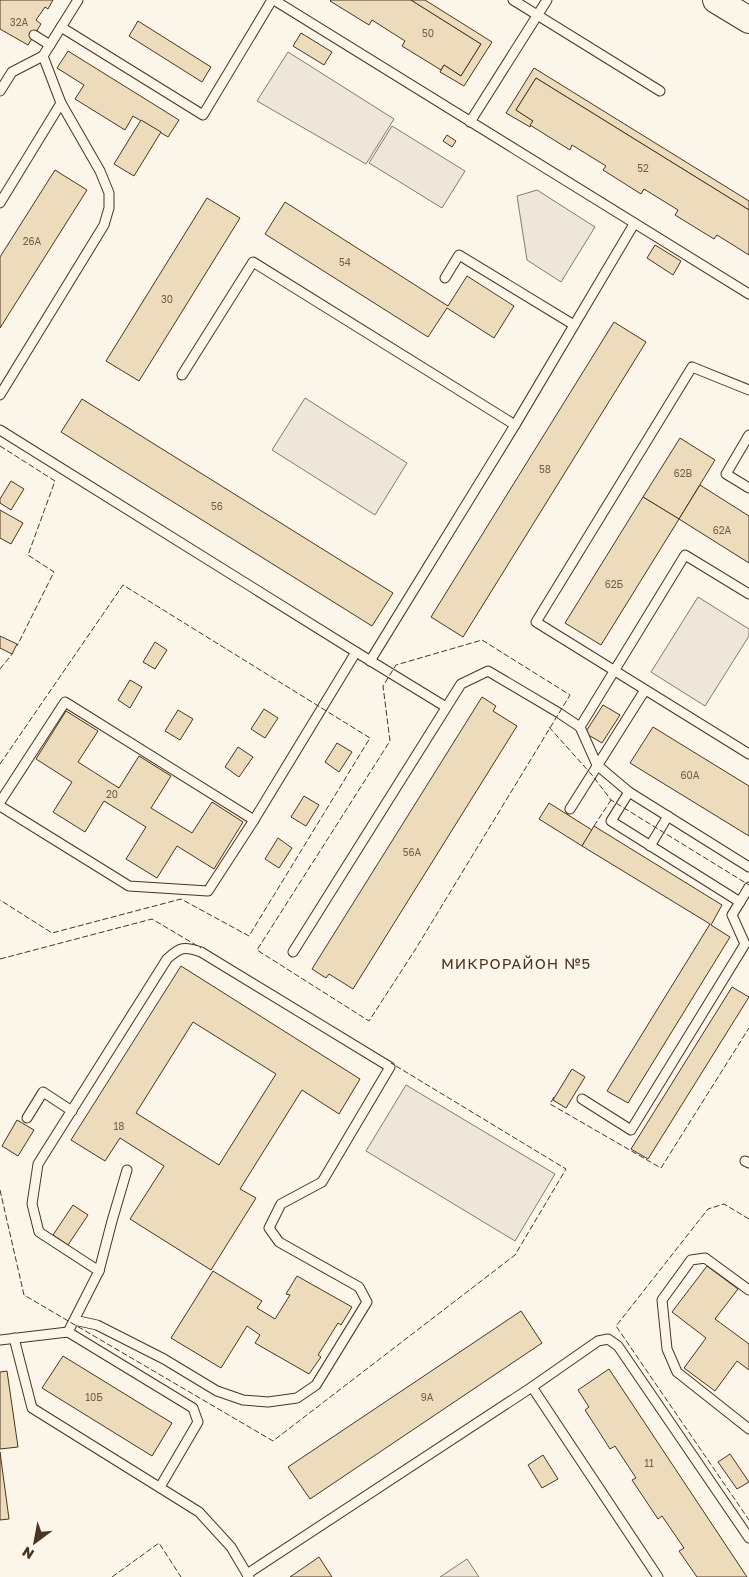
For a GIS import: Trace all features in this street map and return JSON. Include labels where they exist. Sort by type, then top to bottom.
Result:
[{"type":"main road","points":[[716,0],[749,20]]},
{"type":"lane","points":[[0,91],[12,72],[43,56],[78,0]]},
{"type":"lane","points":[[61,27],[203,115],[273,0],[749,294]]},
{"type":"lane","points":[[513,0],[660,91]]},
{"type":"lane","points":[[470,122],[547,0]]},
{"type":"lane","points":[[34,35],[50,45]]},
{"type":"lane","points":[[0,396],[104,225],[109,208],[109,193],[100,171],[61,104],[43,56]]},
{"type":"lane","points":[[0,203],[61,104]]},
{"type":"lane","points":[[370,660],[515,425],[634,224]]},
{"type":"lane","points":[[445,278],[459,254],[574,325]]},
{"type":"lane","points":[[182,375],[253,262],[515,425]]},
{"type":"lane","points":[[749,390],[692,367],[536,622],[749,754]]},
{"type":"lane","points":[[0,430],[446,707]]},
{"type":"lane","points":[[749,435],[726,474],[749,488]]},
{"type":"lane","points":[[580,727],[685,555],[749,594]]},
{"type":"lane","points":[[0,806],[129,886],[208,891],[254,820],[356,652]]},
{"type":"lane","points":[[293,952],[461,684],[488,670],[580,727],[597,765],[629,792],[749,866]]},
{"type":"lane","points":[[570,809],[645,690]]},
{"type":"lane","points":[[0,802],[65,702],[254,820]]},
{"type":"lane","points":[[629,792],[611,821],[740,902]]},
{"type":"lane","points":[[650,846],[668,816]]},
{"type":"lane","points":[[582,1099],[631,1130],[745,944],[732,915],[749,887]]},
{"type":"lane","points":[[74,1320],[98,1325],[164,1359],[217,1390],[243,1400],[268,1402],[298,1398],[316,1385],[367,1302],[359,1287],[279,1242],[269,1228],[281,1204],[322,1182],[390,1067],[201,952],[189,948],[177,950],[167,959],[38,1164],[32,1204],[39,1232],[99,1271]]},
{"type":"lane","points":[[27,1118],[43,1092],[72,1111]]},
{"type":"lane","points":[[68,1332],[99,1271],[127,1170]]},
{"type":"lane","points":[[749,1290],[705,1258],[692,1260],[662,1300],[667,1350],[677,1372],[749,1429]]},
{"type":"lane","points":[[0,1340],[68,1332],[193,1408],[198,1422],[160,1487]]},
{"type":"lane","points":[[14,1338],[32,1408],[198,1512],[231,1547],[248,1576],[532,1387],[598,1340],[608,1339],[618,1346],[749,1538]]},
{"type":"lane","points":[[532,1387],[658,1577]]},
{"type":"shaded area","points":[[288,52],[394,119],[366,164],[257,101]]},
{"type":"shaded area","points":[[392,126],[465,171],[442,208],[369,163]]},
{"type":"shaded area","points":[[537,190],[595,227],[561,282],[527,260],[517,196]]},
{"type":"shaded area","points":[[305,398],[407,463],[375,515],[272,450]]},
{"type":"shaded area","points":[[698,597],[749,629],[749,636],[705,706],[651,672]]},
{"type":"shaded area","points":[[406,1085],[555,1174],[515,1241],[366,1151]]},
{"type":"shaded area","points":[[467,1559],[479,1577],[440,1577]]},
{"type":"building","points":[[0,0],[53,0],[48,9],[45,7],[36,20],[41,24],[28,45],[0,29]]},
{"type":"building","points":[[331,0],[411,0],[481,44],[461,76],[444,65],[441,70],[402,46],[405,41],[372,20],[369,25]]},
{"type":"building","points":[[411,0],[425,0],[492,42],[464,86],[440,72],[444,65],[461,76],[481,44]]},
{"type":"building","points":[[138,21],[211,67],[202,82],[129,36]]},
{"type":"building","points":[[301,33],[332,52],[324,65],[293,46]]},
{"type":"building","points":[[68,51],[179,120],[168,137],[133,116],[125,130],[75,99],[84,85],[57,68]]},
{"type":"building","points":[[534,68],[749,201],[749,210],[536,78],[516,110],[533,121],[530,127],[506,113]]},
{"type":"building","points":[[536,78],[749,210],[749,255],[717,235],[714,239],[675,215],[678,210],[644,189],[641,194],[603,170],[606,166],[572,145],[570,150],[530,125],[533,121],[516,110]]},
{"type":"building","points":[[141,120],[161,132],[134,176],[114,164]]},
{"type":"building","points":[[447,135],[456,141],[452,147],[443,141]]},
{"type":"building","points":[[55,170],[87,190],[0,328],[0,257]]},
{"type":"building","points":[[207,198],[240,218],[139,381],[106,361]]},
{"type":"building","points":[[285,202],[448,306],[467,276],[514,306],[494,338],[447,308],[428,337],[265,234]]},
{"type":"building","points":[[655,245],[681,261],[673,275],[647,258]]},
{"type":"building","points":[[614,322],[646,342],[463,637],[431,617]]},
{"type":"building","points":[[82,399],[393,593],[372,626],[61,432]]},
{"type":"building","points":[[680,438],[715,460],[679,519],[643,497]]},
{"type":"building","points":[[11,481],[24,489],[11,510],[0,503],[0,499]]},
{"type":"building","points":[[700,485],[749,516],[749,563],[679,519]]},
{"type":"building","points":[[643,497],[679,519],[601,645],[565,623]]},
{"type":"building","points":[[0,510],[23,523],[11,544],[0,538]]},
{"type":"building","points":[[0,636],[17,644],[12,654],[0,648]]},
{"type":"building","points":[[155,642],[167,650],[155,669],[143,662]]},
{"type":"building","points":[[130,680],[142,687],[130,708],[118,700]]},
{"type":"building","points":[[482,697],[496,706],[493,711],[517,726],[353,989],[329,974],[326,978],[312,969]]},
{"type":"building","points":[[603,705],[620,715],[602,743],[585,733]]},
{"type":"building","points":[[264,709],[278,718],[265,738],[251,729]]},
{"type":"building","points":[[178,710],[193,719],[180,740],[165,731]]},
{"type":"building","points":[[66,711],[98,731],[78,762],[119,788],[139,756],[171,776],[151,808],[192,833],[212,802],[243,822],[214,869],[177,846],[157,878],[126,859],[146,827],[104,801],[85,832],[53,812],[72,782],[36,759]]},
{"type":"building","points":[[653,727],[749,786],[749,836],[630,763]]},
{"type":"building","points":[[337,743],[352,752],[339,772],[325,762]]},
{"type":"building","points":[[238,747],[253,757],[239,777],[225,767]]},
{"type":"building","points":[[304,796],[319,805],[306,826],[291,817]]},
{"type":"building","points":[[549,803],[592,830],[582,846],[539,819]]},
{"type":"building","points":[[594,826],[722,905],[711,925],[730,937],[628,1103],[607,1091],[710,924],[582,846]]},
{"type":"building","points":[[278,838],[292,848],[279,868],[265,859]]},
{"type":"building","points":[[181,966],[360,1079],[339,1114],[302,1090],[240,1189],[256,1198],[211,1270],[130,1219],[164,1166],[120,1138],[105,1161],[71,1140]],"holes":[[[193,1022],[276,1074],[219,1165],[136,1113]]]},
{"type":"building","points":[[732,987],[749,997],[648,1159],[631,1149]]},
{"type":"building","points":[[572,1069],[585,1077],[566,1108],[553,1100]]},
{"type":"building","points":[[17,1120],[34,1130],[18,1156],[2,1146]]},
{"type":"building","points":[[73,1205],[88,1215],[68,1245],[53,1235]]},
{"type":"building","points":[[707,1266],[738,1289],[715,1319],[749,1344],[749,1370],[737,1361],[715,1391],[684,1368],[706,1338],[672,1312]]},
{"type":"building","points":[[213,1271],[262,1301],[257,1308],[275,1319],[290,1295],[286,1294],[297,1276],[352,1307],[341,1325],[338,1323],[318,1355],[321,1357],[309,1374],[255,1343],[260,1335],[247,1326],[221,1368],[171,1338]]},
{"type":"building","points":[[521,1311],[542,1343],[310,1499],[288,1467]]},
{"type":"building","points":[[63,1356],[172,1423],[152,1456],[42,1388]]},
{"type":"building","points":[[609,1369],[747,1577],[697,1577],[679,1551],[684,1548],[662,1516],[658,1519],[632,1480],[636,1478],[615,1446],[610,1449],[585,1410],[589,1407],[578,1390]]},
{"type":"building","points":[[7,1371],[18,1447],[0,1449],[0,1372]]},
{"type":"building","points":[[0,1452],[9,1519],[0,1520]]},
{"type":"building","points":[[730,1454],[749,1482],[737,1489],[718,1462]]},
{"type":"building","points":[[543,1455],[558,1479],[542,1488],[528,1465]]},
{"type":"building","points":[[319,1557],[332,1577],[290,1577]]},
{"type":"fence","points":[[0,446],[55,481],[28,555],[54,572],[17,646]]},
{"type":"fence","points":[[0,764],[123,585],[370,738],[249,936],[181,899],[52,933],[0,900]]},
{"type":"fence","points":[[482,640],[570,695],[415,950],[369,1021],[257,950],[390,741],[383,686],[396,665],[482,640]]},
{"type":"fence","points":[[0,669],[13,653]]},
{"type":"fence","points":[[549,727],[592,775],[611,800],[749,885]]},
{"type":"fence","points":[[594,826],[611,800]]},
{"type":"fence","points":[[0,959],[152,919],[201,948]]},
{"type":"fence","points":[[554,1097],[550,1104],[661,1168],[749,1028]]},
{"type":"fence","points":[[0,1190],[24,1295],[273,1441],[515,1255],[566,1169],[391,1063]]},
{"type":"fence","points":[[749,1219],[724,1204],[708,1209],[616,1326],[749,1520]]},
{"type":"fence","points":[[112,1577],[159,1543],[181,1577]]},
{"type":"district","name":"МИКРОРАЙОН №5","points":[[516,964]]}]
